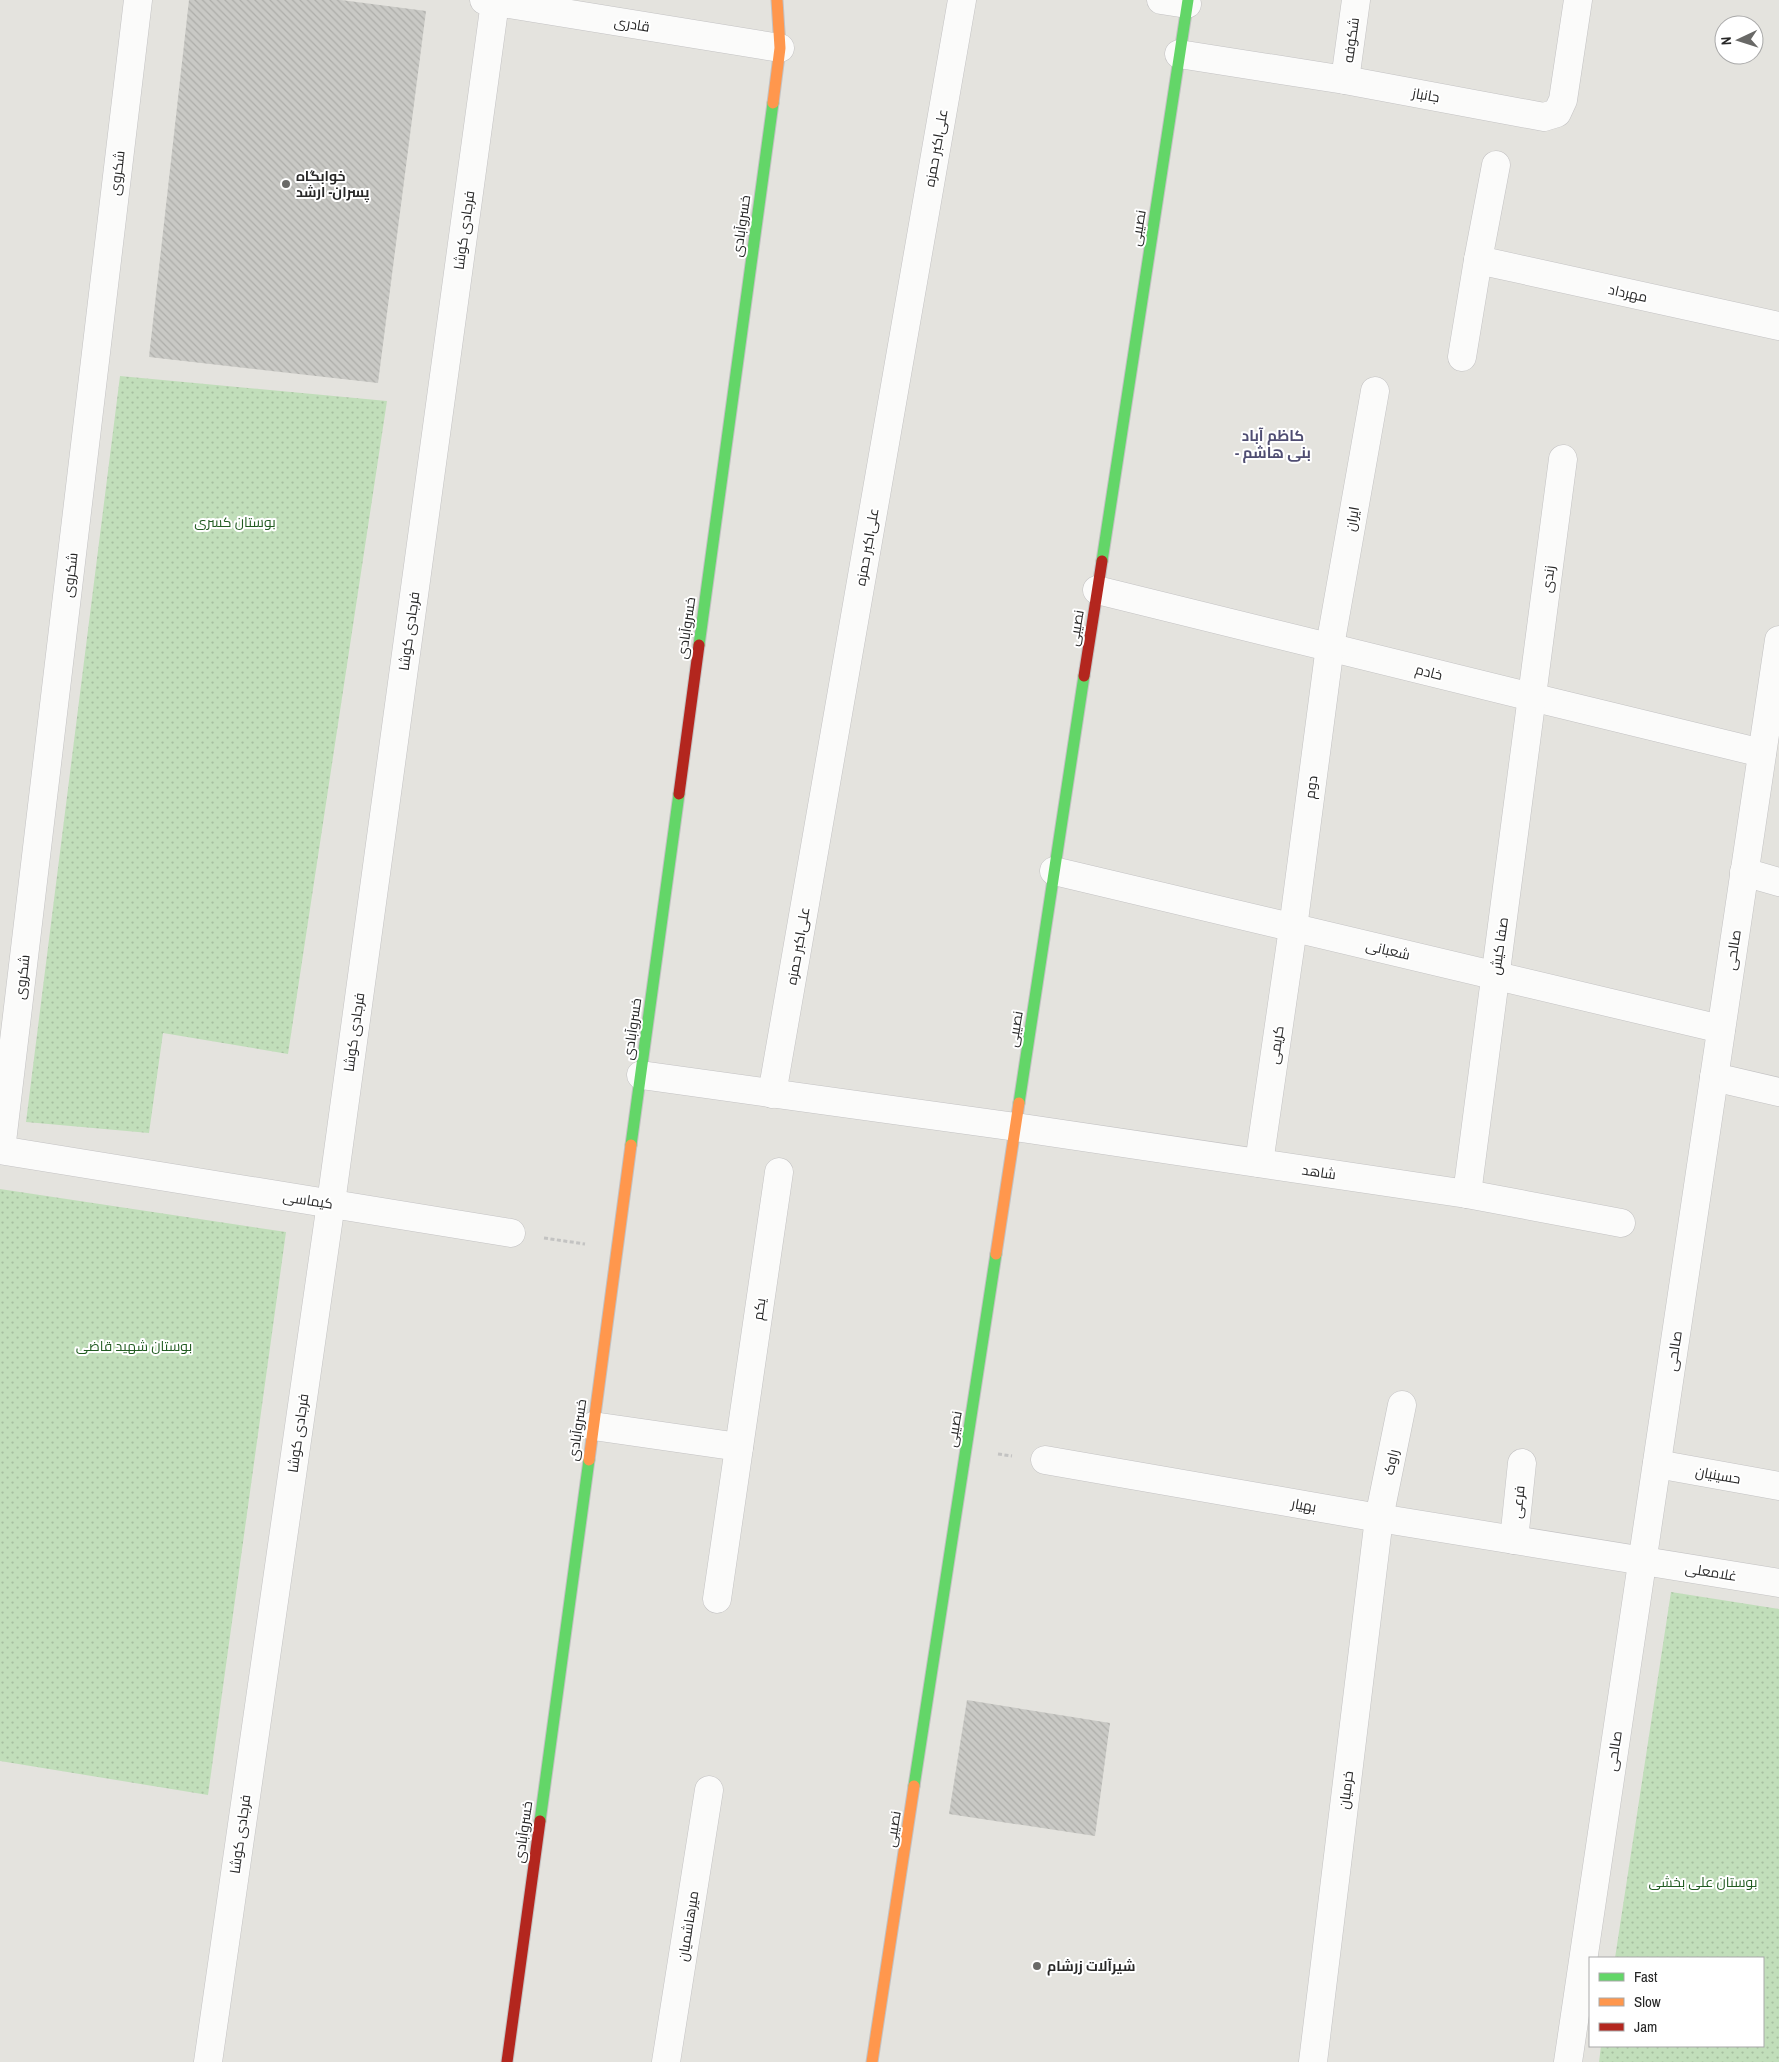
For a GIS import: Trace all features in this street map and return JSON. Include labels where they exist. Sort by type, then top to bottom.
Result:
[{"type":"street","name":"شکروی","points":[[1,1150],[138,0]]},
{"type":"street","name":"خسروآبادی","points":[[507,2062],[780,48],[777,0]]},
{"type":"street","name":"علی‌اکبر حمزه","points":[[772,1094],[962,0]]},
{"type":"street","name":"شکوفه","points":[[1345,80],[1356,0]]},
{"type":"street","name":"جانباز","points":[[1179,54],[1345,80],[1544,117],[1557,113],[1563,100],[1578,0]]},
{"type":"street","name":"قادری","points":[[489,1],[780,48]]},
{"type":"street","name":"فرجادی کوشا","points":[[208,2062],[331,1203],[489,1]]},
{"type":"street","name":"نصیبی","points":[[872,2062],[1179,54],[1179,1]]},
{"type":"street","points":[[1462,357],[1496,165]]},
{"type":"street","name":"مهرداد","points":[[1478,260],[1779,326]]},
{"type":"street","name":"ایران","points":[[1330,646],[1374,391]]},
{"type":"street","name":"زندی","points":[[1534,699],[1563,459]]},
{"type":"street","name":"خادم","points":[[1097,590],[1330,646],[1534,699],[1762,753]]},
{"type":"street","name":"دوم","points":[[1293,928],[1330,646]]},
{"type":"street","name":"صالحی","points":[[1568,2062],[1744,872],[1778,655]]},
{"type":"street","name":"صفا کیش","points":[[1468,1194],[1495,976],[1534,699]]},
{"type":"street","name":"شعبانی","points":[[1054,871],[1721,1029]]},
{"type":"street","points":[[1744,872],[1779,882]]},
{"type":"street","name":"کریمی","points":[[1259,1163],[1293,928]]},
{"type":"street","name":"شاهد","points":[[641,1075],[1016,1127],[1468,1194],[1621,1223]]},
{"type":"street","points":[[1714,1078],[1779,1092]]},
{"type":"street","name":"کیماسی","points":[[1,1150],[511,1233]]},
{"type":"street","name":"یکم","points":[[718,1598],[779,1172]]},
{"type":"street","name":"راوک","points":[[1379,1518],[1402,1405]]},
{"type":"street","points":[[593,1426],[739,1447]]},
{"type":"street","name":"بهیار","points":[[1045,1460],[1642,1562]]},
{"type":"street","name":"فرعی","points":[[1514,1540],[1522,1463]]},
{"type":"street","name":"حسینیان","points":[[1657,1464],[1779,1486]]},
{"type":"street","name":"خرمیان","points":[[1313,2062],[1379,1518]]},
{"type":"street","name":"غلامعلی","points":[[1642,1562],[1779,1583]]},
{"type":"street","name":"میرهاشمیان","points":[[666,2062],[709,1790]]},
{"type":"path","points":[[511,1233],[617,1249]]},
{"type":"path","points":[[966,1449],[1045,1460]]},
{"type":"green space","name":"بوستان کسری","points":[[120,376],[387,401],[288,1054],[163,1033],[149,1133],[26,1122]]},
{"type":"green space","name":"بوستان شهید قاضی","points":[[0,1189],[286,1232],[208,1795],[0,1761]]},
{"type":"green space","name":"بوستان علی بخشی","points":[[1671,1592],[1779,1609],[1779,2062],[1599,2062],[1601,2047],[1764,2047],[1764,1957],[1615,1957]]},
{"type":"building","name":"خوابگاه پسران- ارشد","points":[[189,0],[341,0],[426,11],[378,383],[149,357]]},
{"type":"building","points":[[967,1700],[1110,1723],[1095,1836],[949,1814]]},
{"type":"traffic: fast","points":[[1102,561],[1188,0]]},
{"type":"traffic: fast","points":[[699,645],[773,103]]},
{"type":"traffic: fast","points":[[1019,1103],[1084,676]]},
{"type":"traffic: fast","points":[[631,1145],[679,794]]},
{"type":"traffic: fast","points":[[914,1786],[996,1254]]},
{"type":"traffic: fast","points":[[540,1821],[589,1460]]},
{"type":"traffic: slow","points":[[773,103],[780,48],[777,0]]},
{"type":"traffic: slow","points":[[996,1254],[1019,1103]]},
{"type":"traffic: slow","points":[[589,1460],[631,1145]]},
{"type":"traffic: slow","points":[[872,2062],[914,1786]]},
{"type":"traffic: jam","points":[[1084,676],[1102,561]]},
{"type":"traffic: jam","points":[[679,794],[699,645]]},
{"type":"traffic: jam","points":[[507,2062],[540,1821]]},
{"type":"place","name":"خوابگاه پسران- ارشد","points":[[286,184]]},
{"type":"place","name":"شیرآلات زرشام","points":[[1037,1966]]},
{"type":"district","name":"کاظم آباد - بنی هاشم","points":[[1273,444]]}]
